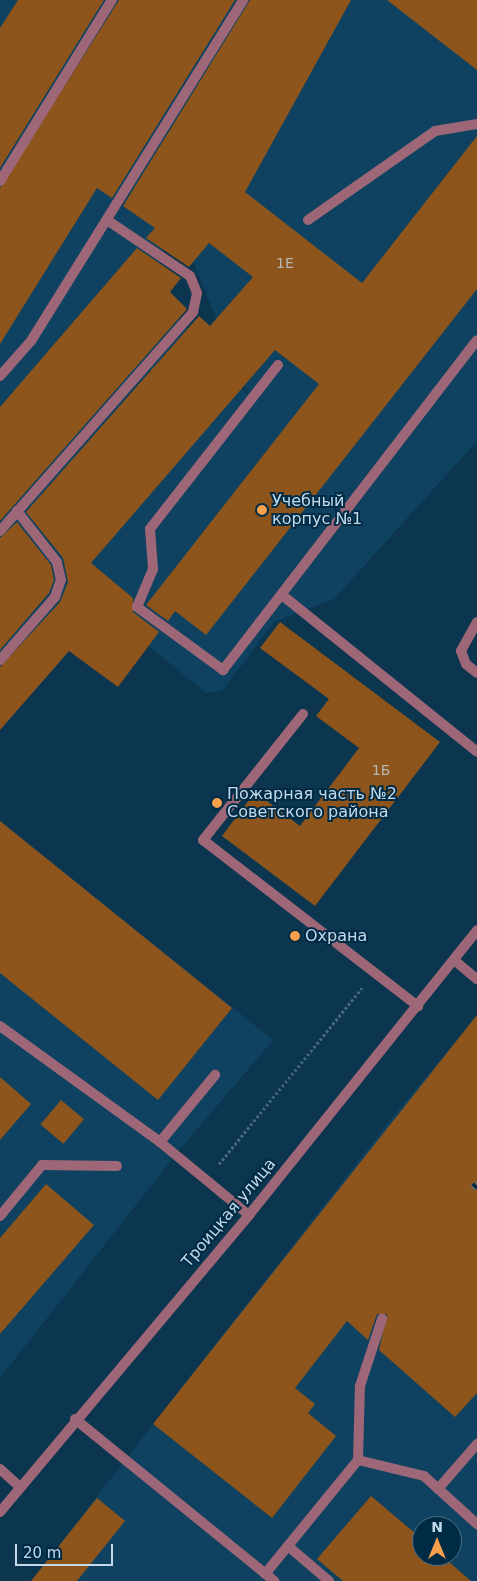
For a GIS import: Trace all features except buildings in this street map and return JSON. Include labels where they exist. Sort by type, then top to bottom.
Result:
[{"type":"street","points":[[0,181],[112,0]]},
{"type":"street","points":[[0,376],[31,341],[243,0]]},
{"type":"street","points":[[308,220],[435,131],[477,124]]},
{"type":"street","points":[[0,532],[193,312],[197,294],[190,276],[107,220]]},
{"type":"street","points":[[278,364],[150,529],[153,569],[137,608],[222,670],[282,595],[477,340]]},
{"type":"street","points":[[0,660],[55,597],[61,580],[57,562],[17,511]]},
{"type":"street","points":[[282,595],[477,752]]},
{"type":"street","points":[[477,622],[461,651],[466,664],[477,673]]},
{"type":"street","points":[[303,714],[203,840],[418,1006]]},
{"type":"street","name":"Троицкая улица","points":[[0,1512],[19,1486],[75,1419],[249,1215],[477,930]]},
{"type":"street","points":[[454,960],[477,979]]},
{"type":"street","points":[[0,1026],[160,1142],[249,1215]]},
{"type":"street","points":[[160,1142],[215,1075]]},
{"type":"street","points":[[0,1216],[42,1166],[118,1166]]},
{"type":"street","points":[[265,1574],[358,1460],[360,1386],[382,1320]]},
{"type":"street","points":[[75,1419],[274,1581]]},
{"type":"street","points":[[438,1489],[477,1444]]},
{"type":"street","points":[[358,1460],[424,1476],[477,1524]]},
{"type":"street","points":[[0,1470],[19,1486]]},
{"type":"street","points":[[288,1546],[328,1581]]},
{"type":"path","points":[[206,1180],[375,972]]},
{"type":"shaded area","points":[[0,0],[477,0],[477,441],[334,599],[274,622],[222,691],[206,693],[105,610],[0,730]],"holes":[[[174,216],[249,396],[151,290]]]},
{"type":"shaded area","points":[[0,821],[273,1040],[176,1154],[0,1378]]},
{"type":"shaded area","points":[[477,1015],[477,1581],[31,1581],[388,1123]]},
{"type":"railway","points":[[473,1184],[477,1188]]},
{"type":"place","name":"Учебный корпус №1","points":[[262,510]]},
{"type":"place","name":"Пожарная часть №2 Советского района","points":[[217,803]]},
{"type":"place","name":"Охрана","points":[[295,936]]}]
